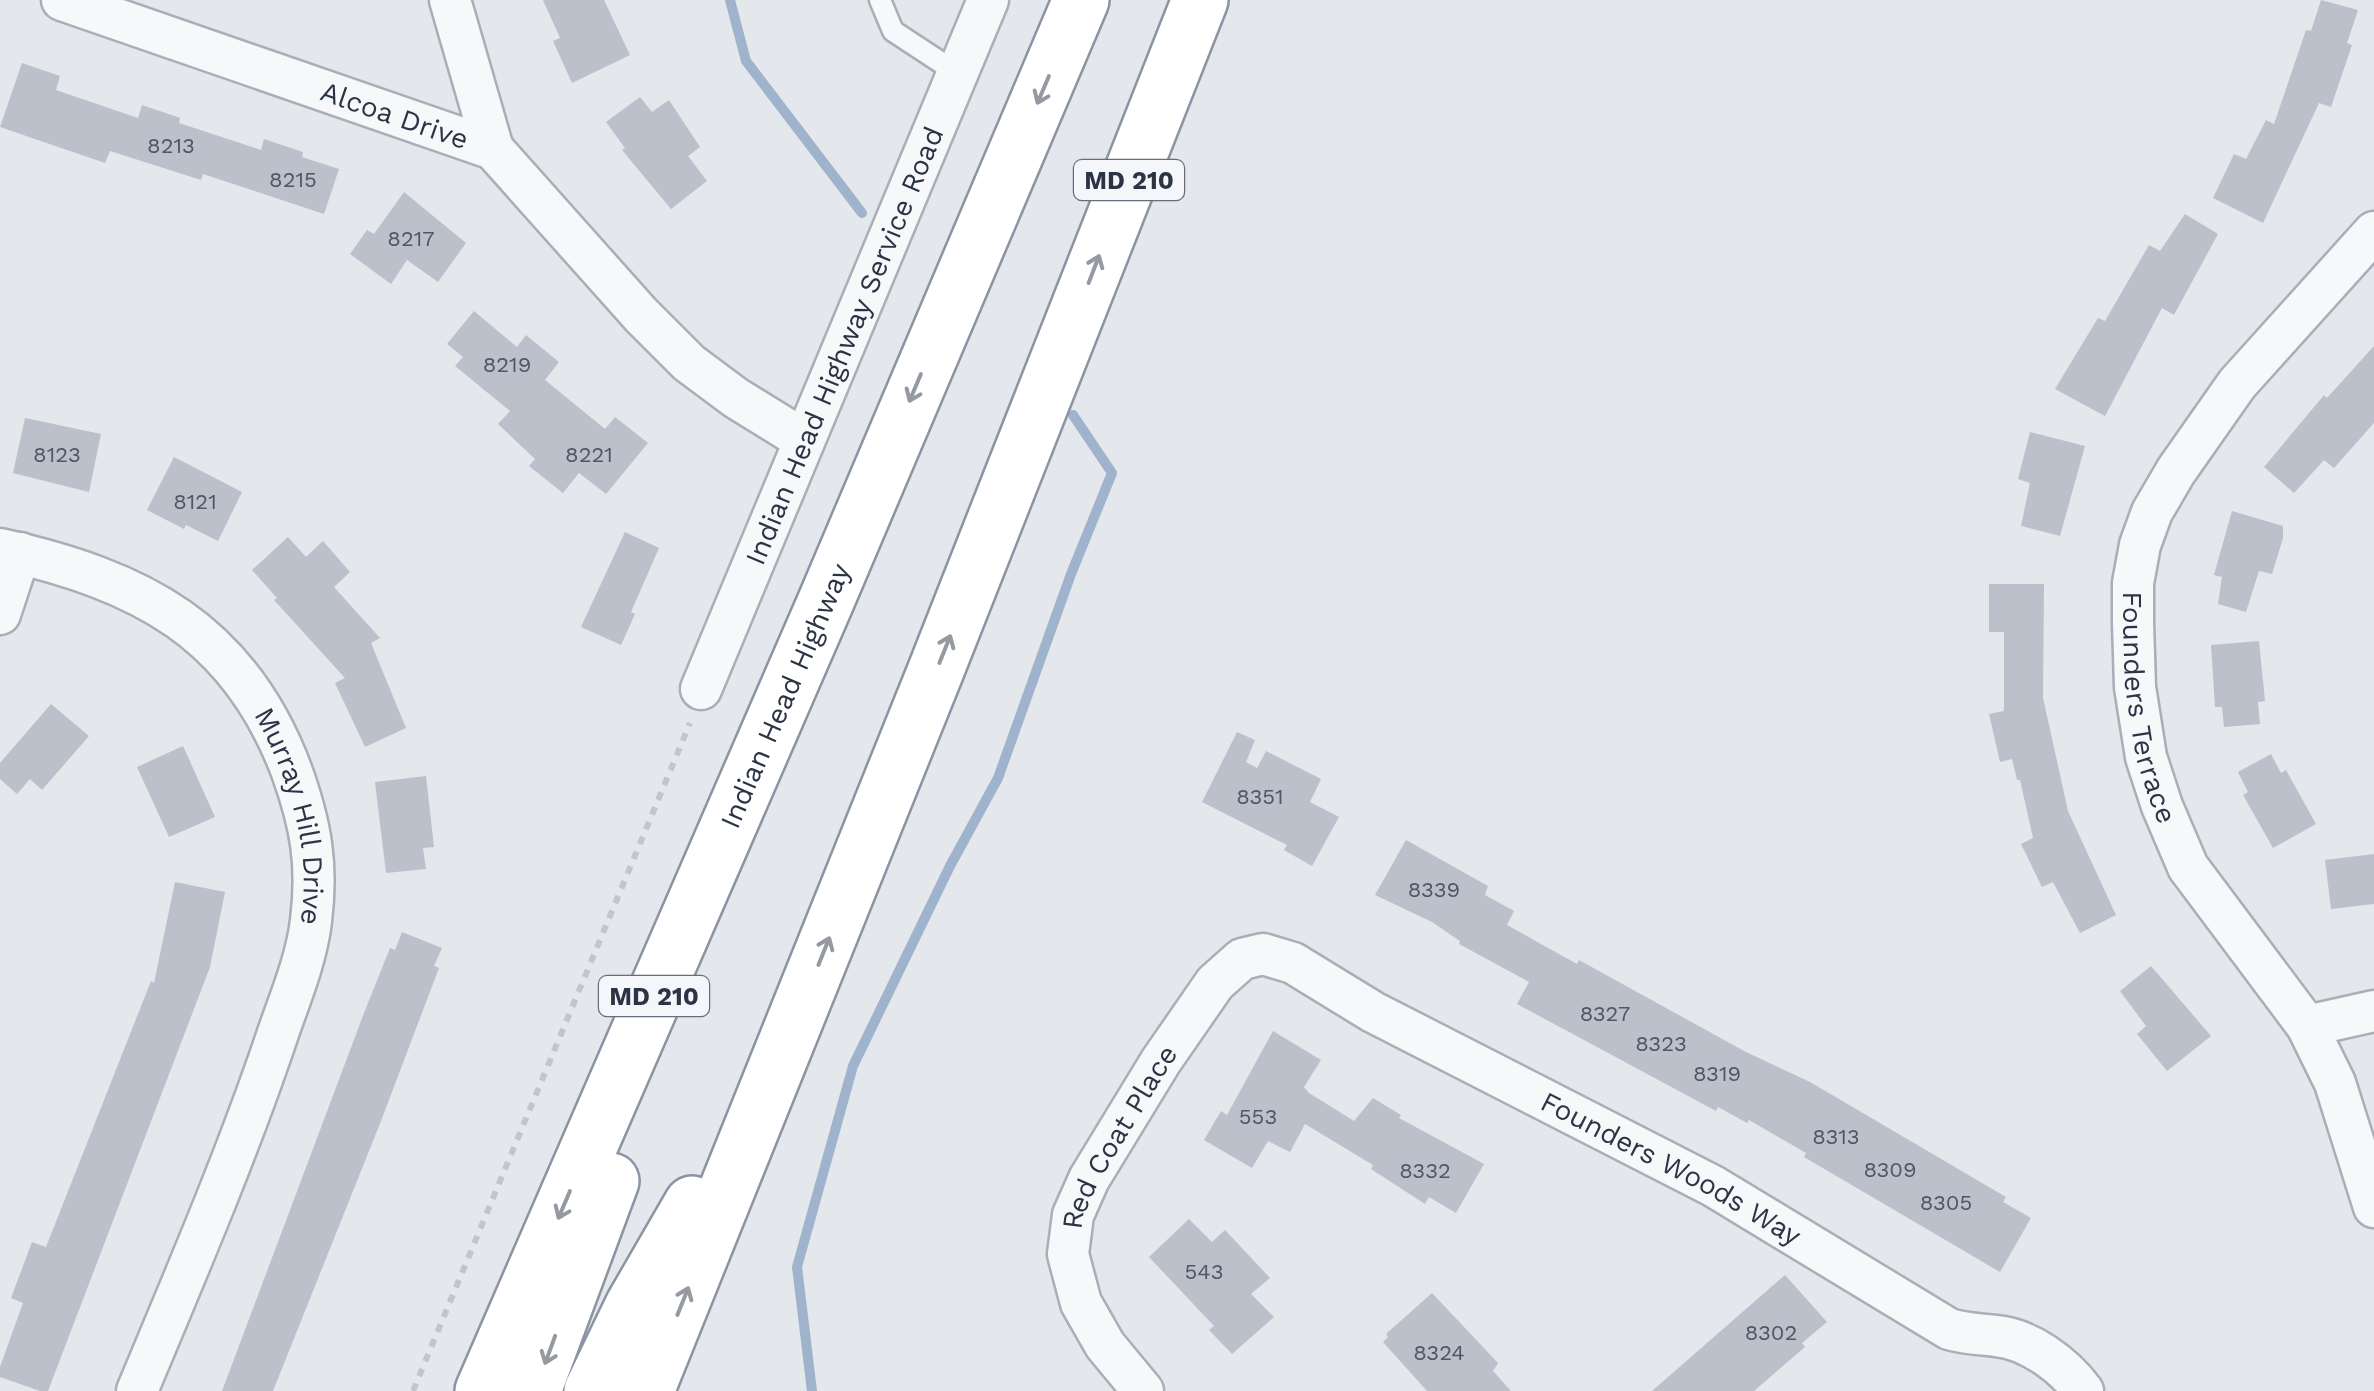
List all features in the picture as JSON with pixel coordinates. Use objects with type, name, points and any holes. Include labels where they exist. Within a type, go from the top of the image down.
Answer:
[{"type":"highway","name":"Indian Head Highway","points":[[483,1391],[826,602],[1081,0]]},
{"type":"highway","name":"MD 210","points":[[646,1391],[1200,0]]},
{"type":"highway","points":[[534,1391],[826,602]]},
{"type":"highway","points":[[592,1391],[632,1306],[788,1041]]},
{"type":"street","name":"Alcoa Drive","points":[[62,0],[493,149],[640,316],[689,363],[804,440]]},
{"type":"street","points":[[450,0],[493,149]]},
{"type":"street","name":"Indian Head Highway Service Road","points":[[701,689],[988,0]]},
{"type":"street","name":"Founders Terrace","points":[[2374,232],[2268,348],[2206,426],[2152,512],[2140,545],[2134,583],[2136,687],[2146,756],[2162,806],[2188,867],[2307,1026],[2336,1082],[2374,1207]]},
{"type":"street","points":[[0,614],[10,551]]},
{"type":"street","name":"Murray Hill Drive","points":[[10,551],[87,571],[150,601],[189,626],[240,673],[285,753],[312,838],[311,922],[299,970],[223,1183],[137,1391]]},
{"type":"street","name":"Founders Woods Way","points":[[1252,956],[1270,955],[1293,963],[1373,1012],[1646,1150],[1758,1213],[1949,1330],[2012,1338],[2031,1347],[2083,1391]]},
{"type":"street","name":"Red Coat Place","points":[[1143,1391],[1105,1345],[1081,1303],[1068,1254],[1073,1215],[1089,1179],[1160,1061],[1215,984],[1234,964],[1252,956]]},
{"type":"street","points":[[2307,1026],[2374,1011]]},
{"type":"lane","points":[[880,0],[893,31],[957,73]]},
{"type":"path","points":[[413,1391],[683,746],[701,689]]},
{"type":"building","points":[[543,0],[604,0],[630,55],[572,83],[553,41],[560,38]]},
{"type":"building","points":[[2321,0],[2358,10],[2347,43],[2352,45],[2331,107],[2319,103],[2263,223],[2213,198],[2234,154],[2246,159],[2266,120],[2274,124],[2306,30],[2311,31]]},
{"type":"building","points":[[22,63],[60,76],[56,90],[138,118],[142,105],[180,118],[179,123],[261,150],[264,139],[339,169],[324,214],[203,174],[201,180],[110,151],[105,163],[0,127]]},
{"type":"building","points":[[640,97],[652,112],[669,100],[700,147],[688,156],[707,181],[671,209],[622,150],[625,148],[606,122]]},
{"type":"building","points":[[404,192],[466,243],[438,282],[407,260],[391,284],[350,254],[367,230],[374,234]]},
{"type":"building","points":[[2185,214],[2218,234],[2174,315],[2162,308],[2105,416],[2055,389],[2098,318],[2105,321],[2149,245],[2160,251]]},
{"type":"building","points":[[474,311],[517,347],[526,335],[559,362],[545,380],[605,429],[615,417],[648,443],[606,494],[579,473],[563,493],[529,466],[535,459],[498,424],[510,411],[455,366],[463,357],[447,344]]},
{"type":"building","points":[[2374,346],[2374,423],[2334,468],[2324,460],[2294,493],[2264,467],[2324,395],[2327,398]]},
{"type":"building","points":[[25,418],[101,434],[89,492],[13,473]]},
{"type":"building","points":[[2030,432],[2085,446],[2060,536],[2021,526],[2030,483],[2018,479]]},
{"type":"building","points":[[174,457],[242,492],[218,541],[147,510]]},
{"type":"building","points":[[2232,511],[2283,526],[2272,574],[2259,571],[2246,612],[2218,604],[2222,577],[2214,575]]},
{"type":"building","points":[[625,532],[659,548],[621,645],[581,627]]},
{"type":"building","points":[[288,537],[306,557],[323,541],[350,572],[334,587],[380,638],[371,643],[406,728],[365,747],[335,683],[345,678],[252,570]]},
{"type":"building","points":[[1989,584],[2044,584],[2043,698],[2068,811],[2116,915],[2080,933],[2053,882],[2042,887],[2021,844],[2033,838],[2020,780],[2012,759],[2000,762],[1989,714],[2004,711],[2004,632],[1989,632]]},
{"type":"building","points":[[2259,641],[2265,701],[2258,702],[2260,724],[2224,727],[2222,707],[2215,707],[2211,645]]},
{"type":"building","points":[[51,704],[89,736],[42,790],[30,779],[17,794],[0,779],[0,763]]},
{"type":"building","points":[[1237,732],[1255,740],[1246,762],[1257,768],[1266,751],[1321,779],[1310,802],[1339,817],[1312,866],[1284,850],[1287,845],[1202,802]]},
{"type":"building","points":[[183,746],[215,817],[169,837],[137,767]]},
{"type":"building","points":[[2271,754],[2281,773],[2286,770],[2316,824],[2273,848],[2243,795],[2248,792],[2238,772]]},
{"type":"building","points":[[426,776],[434,847],[423,848],[426,869],[386,873],[375,782]]},
{"type":"building","points":[[1406,840],[1488,886],[1485,895],[1514,911],[1507,925],[1810,1082],[2006,1197],[2003,1202],[2031,1218],[2000,1272],[1804,1157],[1806,1153],[1749,1120],[1747,1123],[1718,1107],[1716,1111],[1517,1004],[1529,982],[1459,944],[1432,922],[1375,895]]},
{"type":"building","points":[[2374,854],[2374,904],[2331,909],[2325,860]]},
{"type":"building","points":[[175,882],[225,892],[210,967],[48,1391],[40,1391],[0,1377],[23,1303],[11,1298],[32,1242],[46,1247],[151,981],[154,983]]},
{"type":"building","points":[[402,932],[442,948],[434,966],[439,968],[381,1121],[273,1391],[222,1391],[364,1013],[390,948],[395,950]]},
{"type":"building","points":[[2151,966],[2211,1036],[2167,1071],[2137,1034],[2146,1026],[2120,991]]},
{"type":"building","points":[[1273,1031],[1321,1060],[1304,1087],[1309,1093],[1354,1121],[1373,1098],[1401,1115],[1399,1118],[1484,1164],[1456,1213],[1429,1197],[1425,1204],[1371,1169],[1373,1165],[1305,1124],[1290,1152],[1268,1141],[1252,1168],[1204,1140],[1221,1111],[1227,1115]]},
{"type":"building","points":[[1189,1219],[1212,1242],[1225,1230],[1270,1278],[1251,1294],[1274,1317],[1232,1354],[1209,1330],[1214,1326],[1149,1257]]},
{"type":"building","points":[[1785,1275],[1827,1322],[1802,1343],[1805,1347],[1754,1391],[1652,1391]]},
{"type":"building","points":[[1432,1293],[1498,1363],[1493,1371],[1511,1391],[1427,1391],[1383,1342],[1386,1334]]},
{"type":"waterway","points":[[730,0],[746,61],[862,213]]},
{"type":"waterway","points":[[812,1391],[797,1267],[853,1066],[950,866],[998,778],[1071,574],[1112,473],[1073,415]]}]
